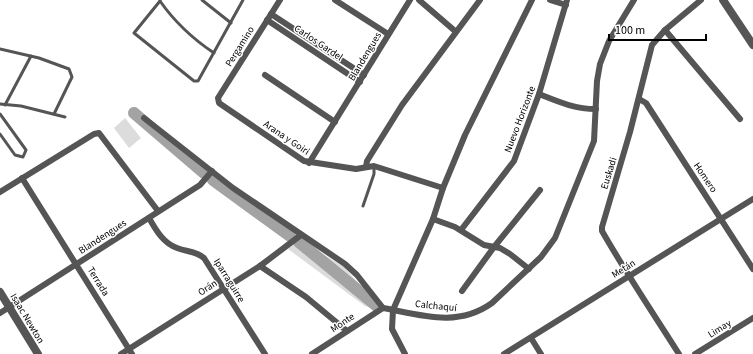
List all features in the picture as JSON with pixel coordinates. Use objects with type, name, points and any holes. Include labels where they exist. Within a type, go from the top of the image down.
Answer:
[{"type":"street","name":"Pergamino","points":[[219,103],[218,98],[280,0]]},
{"type":"street","points":[[335,0],[388,34]]},
{"type":"street","name":"Blandengues","points":[[309,163],[410,0]]},
{"type":"street","points":[[419,0],[455,31]]},
{"type":"street","points":[[366,167],[367,161],[402,105],[455,31],[480,0]]},
{"type":"street","points":[[405,354],[392,329],[393,310],[433,219],[443,188],[465,135],[532,0]]},
{"type":"street","points":[[550,0],[566,2]]},
{"type":"street","name":"Calchaquí","points":[[383,308],[442,318],[472,315],[492,303],[541,257],[555,238],[594,142],[598,74],[600,64],[609,41],[634,0]]},
{"type":"street","name":"Euskadi","points":[[679,354],[634,282],[628,276],[602,231],[602,227],[639,100],[652,45],[665,30],[702,0]]},
{"type":"street","points":[[722,0],[753,45]]},
{"type":"street","name":"Nuevo Horizonte","points":[[461,230],[514,161],[539,94],[566,2]]},
{"type":"street","name":"Carlos Gardel","points":[[271,14],[364,75]]},
{"type":"street","name":"Carlos Gardel","points":[[267,20],[360,82]]},
{"type":"street","points":[[665,30],[740,119]]},
{"type":"street","points":[[265,75],[335,122]]},
{"type":"street","points":[[539,94],[567,106],[582,109],[596,109]]},
{"type":"street","name":"Homero","points":[[639,100],[646,103],[753,269]]},
{"type":"street","name":"Arana y Goiri","points":[[219,103],[309,163],[356,169],[374,166],[443,188]]},
{"type":"street","points":[[144,118],[212,171],[301,235],[345,264],[357,275],[383,308]]},
{"type":"street","points":[[0,192],[94,134],[99,133],[158,211]]},
{"type":"street","name":"Blandengues","points":[[0,313],[200,185],[212,171]]},
{"type":"street","name":"Terrada","points":[[22,178],[130,352]]},
{"type":"street","points":[[462,291],[494,247],[540,190]]},
{"type":"street","name":"Metán","points":[[504,354],[753,199]]},
{"type":"street","name":"Iparraguirre","points":[[149,218],[157,231],[168,244],[196,252],[204,258],[265,354]]},
{"type":"street","points":[[433,219],[461,230],[484,245],[494,247],[510,254],[529,269]]},
{"type":"street","name":"Orán","points":[[121,354],[130,352],[224,288],[260,266],[301,235]]},
{"type":"street","points":[[260,266],[306,297],[347,331]]},
{"type":"street","name":"Isaac Newton","points":[[0,292],[38,354]]},
{"type":"street","name":"Monte","points":[[312,354],[383,308]]},
{"type":"street","name":"Limay","points":[[695,354],[753,318]]},
{"type":"street","points":[[531,338],[541,354]]},
{"type":"lane","points":[[214,53],[202,45],[180,25],[159,0],[134,33],[194,81],[198,81],[214,53],[231,23],[243,0]]},
{"type":"lane","points":[[202,0],[231,23]]},
{"type":"lane","points":[[0,49],[31,56],[69,69],[72,77],[54,114]]},
{"type":"lane","points":[[5,104],[31,56]]},
{"type":"lane","points":[[0,104],[21,106],[65,117]]},
{"type":"lane","points":[[0,114],[26,150],[23,157],[15,155],[0,134]]},
{"type":"lane","points":[[363,206],[374,174],[374,166]]},
{"type":"shaded area","points":[[125,118],[141,138],[129,148],[114,128]]},
{"type":"shaded area","points":[[300,240],[344,267],[376,303],[375,308],[365,306],[288,249]]},
{"type":"waterway","points":[[134,113],[204,173]]},
{"type":"waterway","points":[[213,180],[290,236]]},
{"type":"waterway","points":[[299,242],[377,306]]}]
